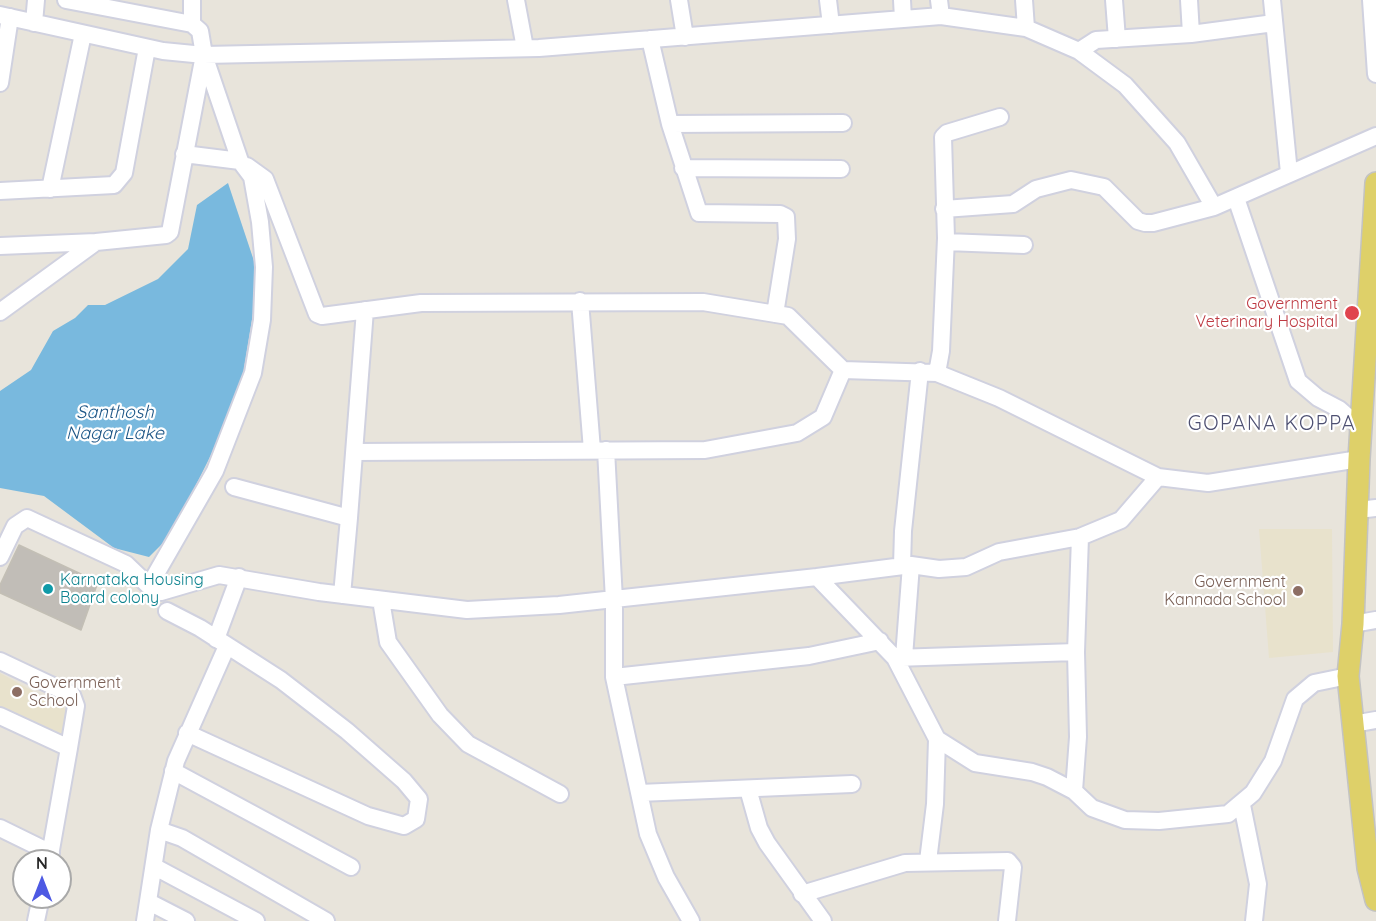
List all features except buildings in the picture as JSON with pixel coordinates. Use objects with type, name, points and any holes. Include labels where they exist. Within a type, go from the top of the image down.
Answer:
[{"type":"main road","points":[[1376,183],[1359,459],[1367,509],[1348,676],[1368,868],[1376,900]]},
{"type":"street","points":[[34,23],[36,0]]},
{"type":"street","points":[[66,0],[192,24],[200,31],[204,55],[244,164],[252,177],[260,222],[264,267],[262,320],[253,373],[215,471],[150,586]]},
{"type":"street","points":[[192,0],[192,24]]},
{"type":"street","points":[[516,0],[525,48]]},
{"type":"street","points":[[679,0],[685,37]]},
{"type":"street","points":[[828,0],[831,25]]},
{"type":"street","points":[[902,0],[903,19]]},
{"type":"street","points":[[1024,0],[1026,28]]},
{"type":"street","points":[[1114,0],[1117,39]]},
{"type":"street","points":[[1189,0],[1191,34]]},
{"type":"street","points":[[1272,0],[1289,173]]},
{"type":"street","points":[[1371,0],[1376,75]]},
{"type":"street","points":[[0,83],[5,16],[147,48],[204,55],[525,48],[903,19],[940,8],[1026,28],[1079,51],[1125,85],[1177,143],[1214,207]]},
{"type":"street","points":[[1079,51],[1096,40],[1191,34],[1274,23]]},
{"type":"street","points":[[50,189],[83,34]]},
{"type":"street","points":[[650,39],[670,123],[697,209],[701,214],[780,214],[786,217],[787,239],[775,314]]},
{"type":"street","points":[[0,191],[114,185],[124,172],[147,48]]},
{"type":"street","points":[[0,246],[96,242],[166,235],[170,232],[204,55]]},
{"type":"street","points":[[938,373],[946,242],[944,135],[1000,117]]},
{"type":"street","points":[[670,123],[843,123]]},
{"type":"street","points":[[944,209],[1013,204],[1036,189],[1071,180],[1104,187],[1138,221],[1154,223],[1214,207],[1376,136]]},
{"type":"street","points":[[184,154],[244,164],[265,179],[317,314],[421,303],[703,302],[788,316],[843,370],[938,373],[999,398],[1158,477],[1208,483],[1359,459]]},
{"type":"street","points":[[684,168],[841,169]]},
{"type":"street","points":[[1236,198],[1298,381],[1318,398],[1339,409],[1362,429]]},
{"type":"street","points":[[0,312],[96,242]]},
{"type":"street","points":[[946,242],[1024,246]]},
{"type":"street","points":[[580,301],[599,450],[614,600],[614,677],[654,854],[691,921]]},
{"type":"street","points":[[342,595],[365,310]]},
{"type":"street","points":[[355,452],[529,453],[599,450],[705,450],[797,433],[823,417],[843,370]]},
{"type":"street","points":[[899,657],[906,566],[903,531],[920,371]]},
{"type":"street","points":[[0,557],[15,526],[27,518],[126,564],[150,586],[161,591],[210,575],[239,577],[342,595],[467,610],[511,609],[614,600],[906,566],[939,569],[966,567],[999,552],[1080,537],[1121,520],[1158,477]]},
{"type":"street","points":[[234,487],[349,518]]},
{"type":"street","points":[[1074,791],[1078,736],[1076,652],[1080,537]]},
{"type":"street","points":[[146,921],[159,830],[173,771],[221,642],[239,577]]},
{"type":"street","points":[[817,577],[880,641],[899,657],[937,739],[935,804],[928,861]]},
{"type":"street","points":[[381,600],[388,642],[440,715],[468,744],[560,794]]},
{"type":"street","points":[[167,611],[281,680],[404,781],[418,799],[416,819],[404,826],[368,816],[187,733]]},
{"type":"street","points":[[1353,624],[1376,620]]},
{"type":"street","points":[[614,677],[809,657],[880,641]]},
{"type":"street","points":[[899,657],[1076,652]]},
{"type":"street","points":[[0,661],[72,695],[76,706],[51,849]]},
{"type":"street","points":[[937,739],[975,763],[1032,772],[1074,791],[1092,808],[1125,820],[1159,821],[1228,814],[1242,805],[1273,761],[1295,699],[1314,683],[1348,676]]},
{"type":"street","points":[[0,716],[69,748]]},
{"type":"street","points":[[1353,724],[1376,720]]},
{"type":"street","points":[[173,771],[351,867]]},
{"type":"street","points":[[639,793],[852,784]]},
{"type":"street","points":[[748,789],[759,828],[822,921]]},
{"type":"street","points":[[1242,805],[1258,884],[1254,921]]},
{"type":"street","points":[[0,828],[36,849]]},
{"type":"street","points":[[159,830],[182,838],[326,921]]},
{"type":"street","points":[[802,894],[905,863],[1010,861],[1013,867],[1007,921]]},
{"type":"street","points":[[154,867],[256,921]]},
{"type":"street","points":[[149,902],[186,921]]},
{"type":"shaded area","name":"Government Kannada School","points":[[1259,529],[1332,529],[1333,652],[1269,658]]},
{"type":"shaded area","name":"Government School","points":[[0,673],[71,712],[67,744],[0,711]]},
{"type":"water","name":"Santhosh Nagar Lake","points":[[228,183],[254,261],[258,283],[241,387],[232,413],[171,535],[149,557],[114,548],[44,496],[0,488],[0,391],[31,370],[53,331],[75,318],[88,305],[105,305],[158,279],[188,249],[197,205]]},
{"type":"place","name":"Government Veterinary Hospital","points":[[1352,313]]},
{"type":"place","name":"Karnataka Housing Board colony","points":[[48,589]]},
{"type":"place","name":"Government Kannada School","points":[[1298,591]]},
{"type":"place","name":"Government School","points":[[17,692]]},
{"type":"district","name":"GOPANA KOPPA","points":[[1272,424]]}]
